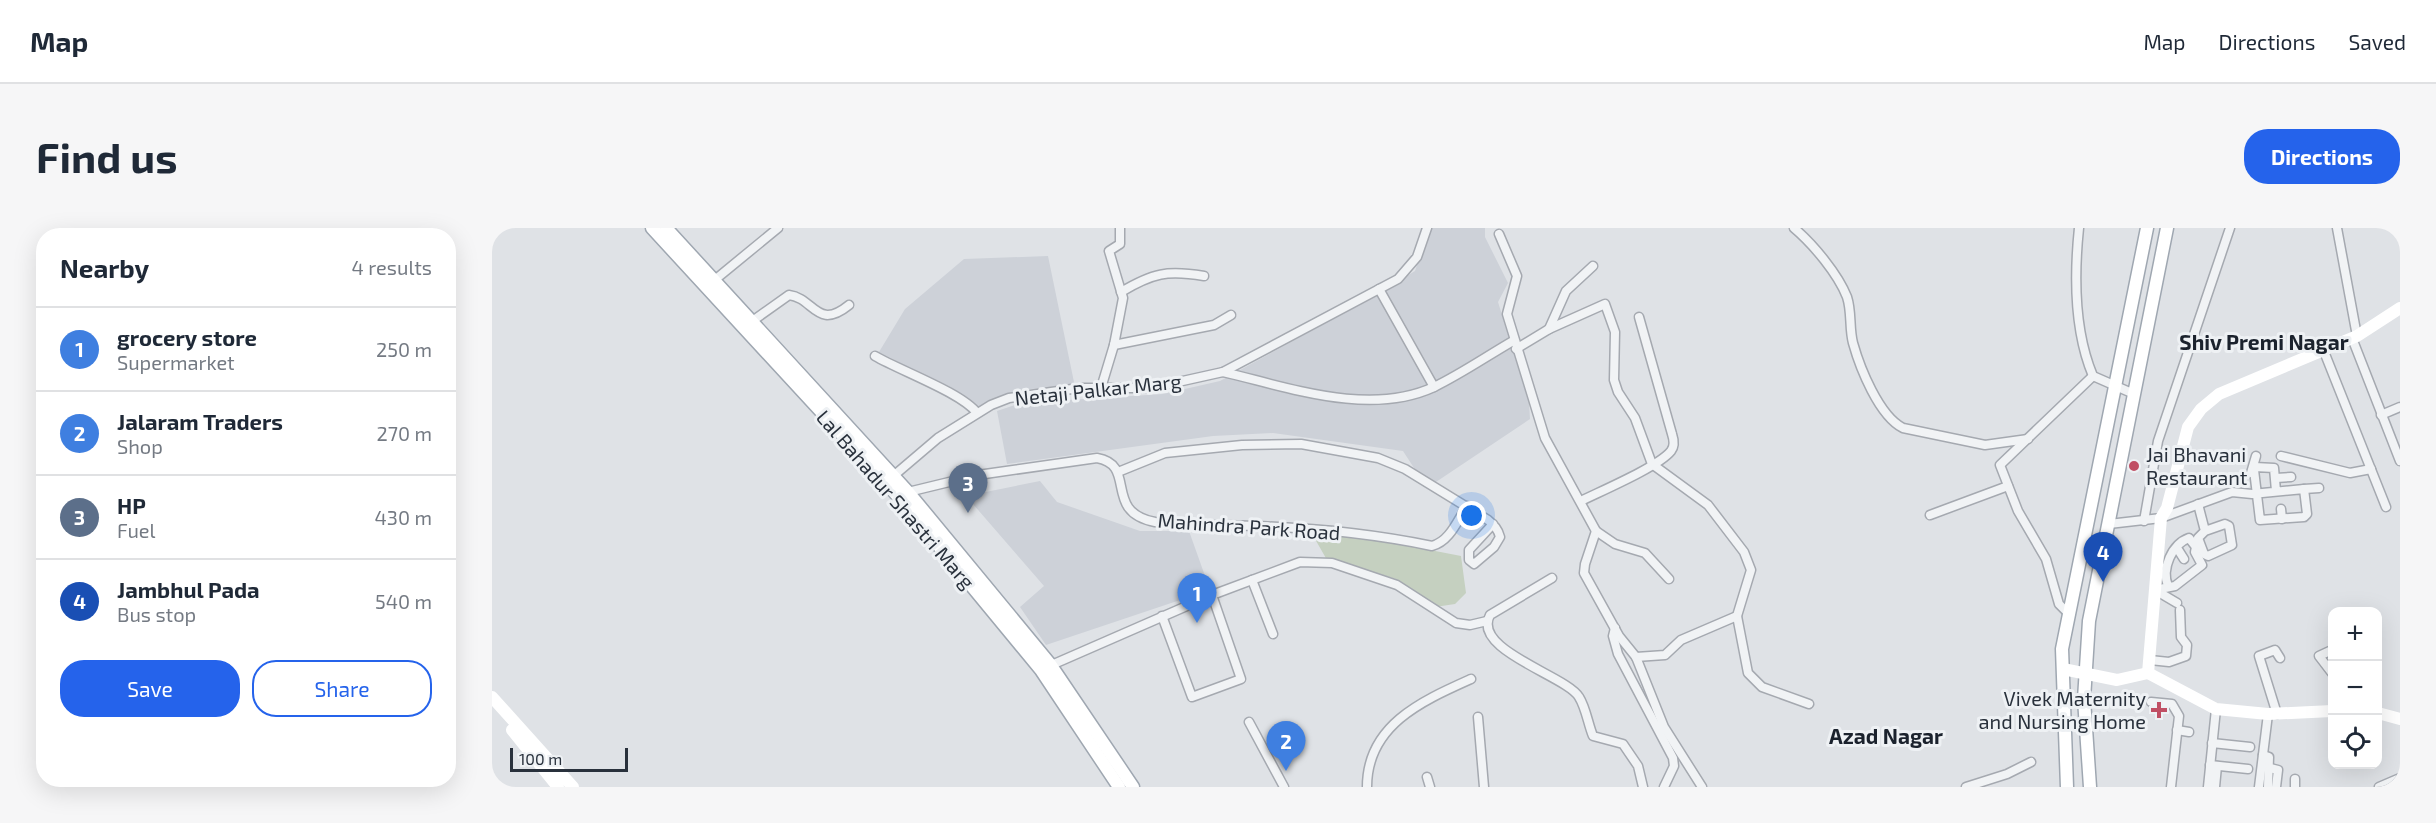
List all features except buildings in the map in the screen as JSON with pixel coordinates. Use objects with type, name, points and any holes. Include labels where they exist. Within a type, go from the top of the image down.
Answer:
[{"type":"main road","name":"Lal Bahadur Shastri Marg","points":[[652,228],[751,322],[969,574],[1046,667],[1078,716],[1119,787]]},
{"type":"main road","name":"Lal Bahadur Shastri Marg","points":[[666,228],[710,284],[889,480],[908,492],[969,574]]},
{"type":"main road","points":[[2067,787],[2062,649],[2117,387],[2147,228]]},
{"type":"main road","points":[[2090,787],[2084,699],[2089,621],[2167,228]]},
{"type":"main road","points":[[2149,667],[2161,518],[2167,508],[2188,428],[2200,409],[2219,394],[2354,337],[2400,308]]},
{"type":"main road","points":[[2063,669],[2117,680],[2149,667]]},
{"type":"main road","points":[[2149,667],[2178,688],[2216,709],[2272,714],[2328,711]]},
{"type":"main road","points":[[492,697],[573,787]]},
{"type":"main road","points":[[2063,699],[2084,699]]},
{"type":"main road","points":[[492,706],[558,787]]},
{"type":"main road","points":[[2382,714],[2399,721]]},
{"type":"main road","name":"Lal Bahadur Shastri Marg","points":[[1078,716],[1132,787]]},
{"type":"street","points":[[710,284],[778,228]]},
{"type":"street","points":[[1101,388],[1114,345],[1123,298],[1109,250],[1120,244],[1120,228]]},
{"type":"street","name":"Netaji Palkar Marg","points":[[889,480],[939,438],[977,413],[1009,398],[1101,388],[1151,388],[1223,372],[1398,279],[1417,257],[1427,228]]},
{"type":"street","points":[[1794,228],[1812,243],[1846,295],[1856,352],[1884,413],[1893,423],[1903,428],[1985,445],[2028,439]]},
{"type":"street","points":[[2079,228],[2075,270],[2080,326],[2088,364],[2093,376],[2134,394]]},
{"type":"street","points":[[2144,521],[2158,441],[2230,228]]},
{"type":"street","points":[[2337,228],[2354,337],[2381,415],[2400,461]]},
{"type":"street","points":[[1499,234],[1517,276],[1506,307],[1515,345],[1545,438],[1596,531],[1615,544],[1646,553],[1669,579]]},
{"type":"street","points":[[1549,329],[1566,291],[1593,266]]},
{"type":"street","points":[[1121,292],[1147,277],[1175,272],[1204,276]]},
{"type":"street","points":[[1379,289],[1434,387]]},
{"type":"street","points":[[751,322],[789,295],[803,301],[815,313],[838,314],[849,305]]},
{"type":"street","points":[[1223,372],[1344,398],[1383,399],[1409,396],[1434,387],[1515,345],[1605,304],[1615,332],[1614,380],[1618,392],[1635,418],[1652,464],[1708,505],[1744,552],[1751,570],[1737,616],[1745,664],[1752,680],[1762,687],[1809,704]]},
{"type":"street","points":[[1114,345],[1214,325],[1231,315]]},
{"type":"street","points":[[1581,501],[1652,464],[1672,450],[1674,442],[1639,317]]},
{"type":"street","points":[[2323,349],[2386,507]]},
{"type":"street","points":[[874,356],[915,378],[957,395],[969,403],[977,413]]},
{"type":"street","points":[[2070,615],[2059,604],[2046,560],[2018,511],[2000,465],[2093,376]]},
{"type":"street","points":[[2381,415],[2400,407]]},
{"type":"street","points":[[908,492],[978,475],[1097,458],[1108,460],[1118,472],[1165,453],[1242,445],[1301,444],[1378,458],[1405,468],[1493,524],[1500,537],[1494,547],[1474,564],[1469,560],[1469,550],[1493,524]]},
{"type":"street","points":[[2256,456],[2250,474],[2260,520],[2307,514],[2304,489]]},
{"type":"street","points":[[2281,456],[2350,473],[2371,469]]},
{"type":"street","points":[[2254,493],[2255,467],[2271,465],[2276,478],[2276,491]]},
{"type":"street","name":"Mahindra Park Road","points":[[1118,472],[1124,503],[1130,511],[1155,522],[1298,528],[1432,546],[1442,543],[1467,506]]},
{"type":"street","points":[[2276,478],[2291,477]]},
{"type":"street","points":[[1930,515],[2008,486]]},
{"type":"street","points":[[2109,524],[2161,518],[2232,492],[2254,493],[2319,488]]},
{"type":"street","points":[[2198,504],[2205,531]]},
{"type":"street","points":[[2281,509],[2282,519]]},
{"type":"street","points":[[2225,524],[2229,526],[2232,545],[2208,556],[2204,554],[2198,538],[2205,531],[2225,524]]},
{"type":"street","points":[[1596,531],[1583,569],[1615,627],[1636,657],[1664,727],[1702,787]]},
{"type":"street","points":[[2155,590],[2168,585],[2175,586],[2203,562],[2189,538],[2177,548],[2164,572],[2168,585]]},
{"type":"street","points":[[2177,548],[2184,560]]},
{"type":"street","points":[[1046,667],[1212,595],[1300,562],[1332,563],[1397,585],[1456,623],[1470,625],[1487,621]]},
{"type":"street","points":[[1487,621],[1490,615],[1552,578]]},
{"type":"street","points":[[1252,580],[1273,634]]},
{"type":"street","points":[[2149,667],[2187,656],[2187,645],[2181,637],[2178,607],[2155,590]]},
{"type":"street","points":[[1162,616],[1192,697],[1241,679],[1212,595]]},
{"type":"street","points":[[1636,657],[1665,655],[1681,640],[1737,616]]},
{"type":"street","points":[[1487,621],[1498,643],[1509,653],[1579,696],[1593,736],[1623,744],[1638,766],[1643,787]]},
{"type":"street","points":[[1615,627],[1613,636],[1617,654],[1672,758],[1674,766],[1664,787]]},
{"type":"street","points":[[2259,787],[2263,754],[2272,714],[2259,656],[2275,650],[2280,658]]},
{"type":"street","points":[[2328,652],[2319,656],[2328,668]]},
{"type":"street","points":[[1367,787],[1371,754],[1393,724],[1430,698],[1471,680]]},
{"type":"street","points":[[2169,702],[2178,688]]},
{"type":"street","points":[[2155,701],[2169,702],[2176,708],[2179,716],[2171,787],[2181,787]]},
{"type":"street","points":[[2215,787],[2212,743],[2216,709]]},
{"type":"street","points":[[1478,717],[1484,787]]},
{"type":"street","points":[[1250,722],[1284,787]]},
{"type":"street","points":[[2177,730],[2189,732]]},
{"type":"street","points":[[2212,743],[2250,747]]},
{"type":"street","points":[[2263,754],[2270,757],[2268,787]]},
{"type":"street","points":[[1966,787],[2007,774],[2031,762]]},
{"type":"street","points":[[2214,766],[2248,769]]},
{"type":"street","points":[[2208,787],[2214,766]]},
{"type":"street","points":[[2270,768],[2278,770],[2276,787]]},
{"type":"street","points":[[1427,777],[1430,787]]},
{"type":"street","points":[[2379,787],[2400,778]]},
{"type":"shaded area","points":[[1430,228],[1485,228],[1485,237],[1508,283],[1498,302],[1529,403],[1530,419],[1427,488],[1403,451],[1273,433],[1213,436],[1007,464],[997,411],[1021,403],[1163,394],[1220,381],[1362,303],[1415,271]]},
{"type":"shaded area","points":[[1048,256],[1075,387],[1030,389],[999,397],[978,408],[958,392],[879,352],[905,309],[964,259]]},
{"type":"shaded area","points":[[1040,481],[1057,502],[1140,531],[1189,531],[1210,590],[1046,645],[1020,607],[1044,586],[966,496]]},
{"type":"green space","points":[[1311,532],[1384,541],[1461,556],[1466,593],[1455,604],[1435,607],[1396,579],[1334,560],[1327,560]]},
{"type":"place","name":"Jai Bhavani Restaurant","points":[[2134,466]]},
{"type":"place","name":"HP","points":[[968,513]]},
{"type":"place","name":"Jambhul Pada","points":[[2103,582]]},
{"type":"place","name":"grocery store","points":[[1197,623]]},
{"type":"place","name":"Vivek Maternity and Nursing Home","points":[[2159,710]]},
{"type":"place","name":"Jalaram Traders","points":[[1286,771]]},
{"type":"district","name":"Shiv Premi Nagar","points":[[2264,341]]},
{"type":"district","name":"Azad Nagar","points":[[1886,735]]}]
